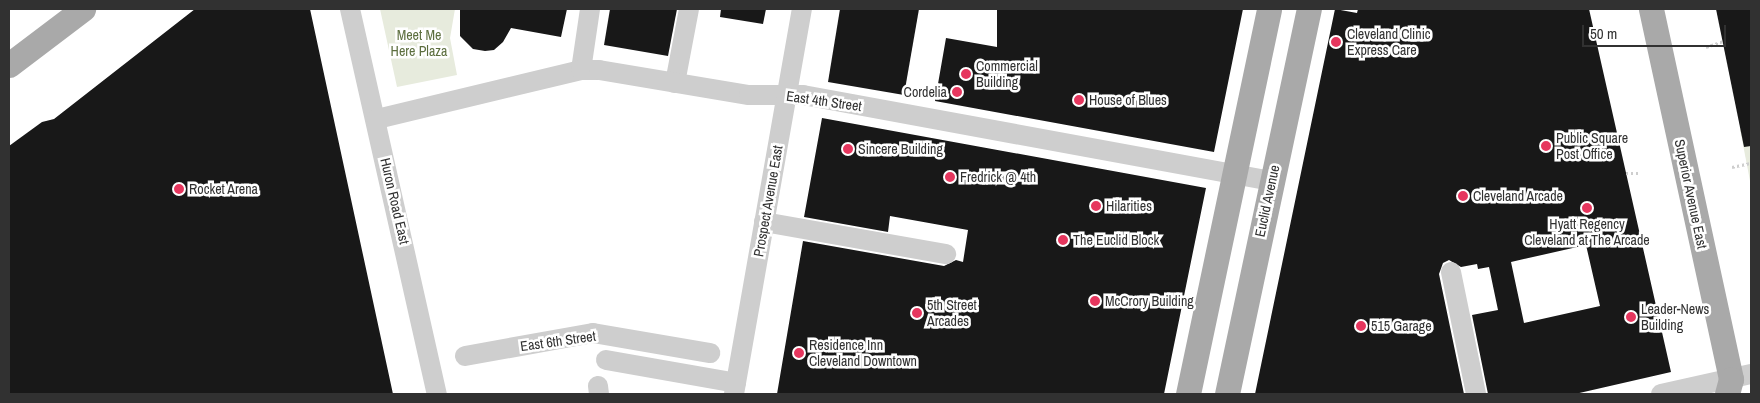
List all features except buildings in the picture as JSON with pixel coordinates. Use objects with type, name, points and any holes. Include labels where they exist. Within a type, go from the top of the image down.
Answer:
[{"type":"main road","points":[[9,65],[83,9]]},
{"type":"main road","points":[[1188,394],[1269,9]]},
{"type":"main road","name":"Euclid Avenue","points":[[1227,394],[1271,180],[1309,9]]},
{"type":"main road","name":"Superior Avenue East","points":[[1651,9],[1738,385]]},
{"type":"street","name":"Huron Road East","points":[[350,9],[377,119],[437,394]]},
{"type":"street","points":[[581,70],[590,9]]},
{"type":"street","points":[[675,83],[689,9]]},
{"type":"street","name":"Prospect Avenue East","points":[[735,389],[802,9]]},
{"type":"street","name":"East 4th Street","points":[[377,119],[581,70],[599,70],[749,95],[787,94],[1235,172],[1271,180]]},
{"type":"street","points":[[764,222],[946,254]]},
{"type":"street","points":[[1451,272],[1476,394]]},
{"type":"street","name":"East 6th Street","points":[[466,356],[593,333],[710,353]]},
{"type":"street","points":[[606,360],[735,389]]},
{"type":"street","points":[[1661,394],[1738,385]]},
{"type":"path","points":[[1706,47],[1723,42]]},
{"type":"path","points":[[1732,167],[1751,163]]},
{"type":"path","points":[[1626,172],[1641,173]]},
{"type":"green space","name":"Meet Me Here Plaza","points":[[380,9],[455,9],[450,38],[457,75],[397,87]]},
{"type":"green space","points":[[1751,126],[1751,186],[1740,129]]},
{"type":"place","name":"Cleveland Clinic Express Care","points":[[1336,42]]},
{"type":"place","name":"Commercial Building","points":[[966,74]]},
{"type":"place","name":"Cordelia","points":[[957,92]]},
{"type":"place","name":"House of Blues","points":[[1079,100]]},
{"type":"place","name":"Public Square Post Office","points":[[1546,146]]},
{"type":"place","name":"Sincere Building","points":[[848,149]]},
{"type":"place","name":"Fredrick @ 4th","points":[[950,177]]},
{"type":"place","name":"Rocket Arena","points":[[179,189]]},
{"type":"place","name":"Cleveland Arcade","points":[[1463,196]]},
{"type":"place","name":"Hilarities","points":[[1096,206]]},
{"type":"place","name":"Hyatt Regency Cleveland at The Arcade","points":[[1587,208]]},
{"type":"place","name":"The Euclid Block","points":[[1063,240]]},
{"type":"place","name":"McCrory Building","points":[[1095,301]]},
{"type":"place","name":"5th Street Arcades","points":[[917,313]]},
{"type":"place","name":"Leader-News Building","points":[[1631,317]]},
{"type":"place","name":"515 Garage","points":[[1361,326]]},
{"type":"place","name":"Residence Inn Cleveland Downtown","points":[[799,353]]}]
